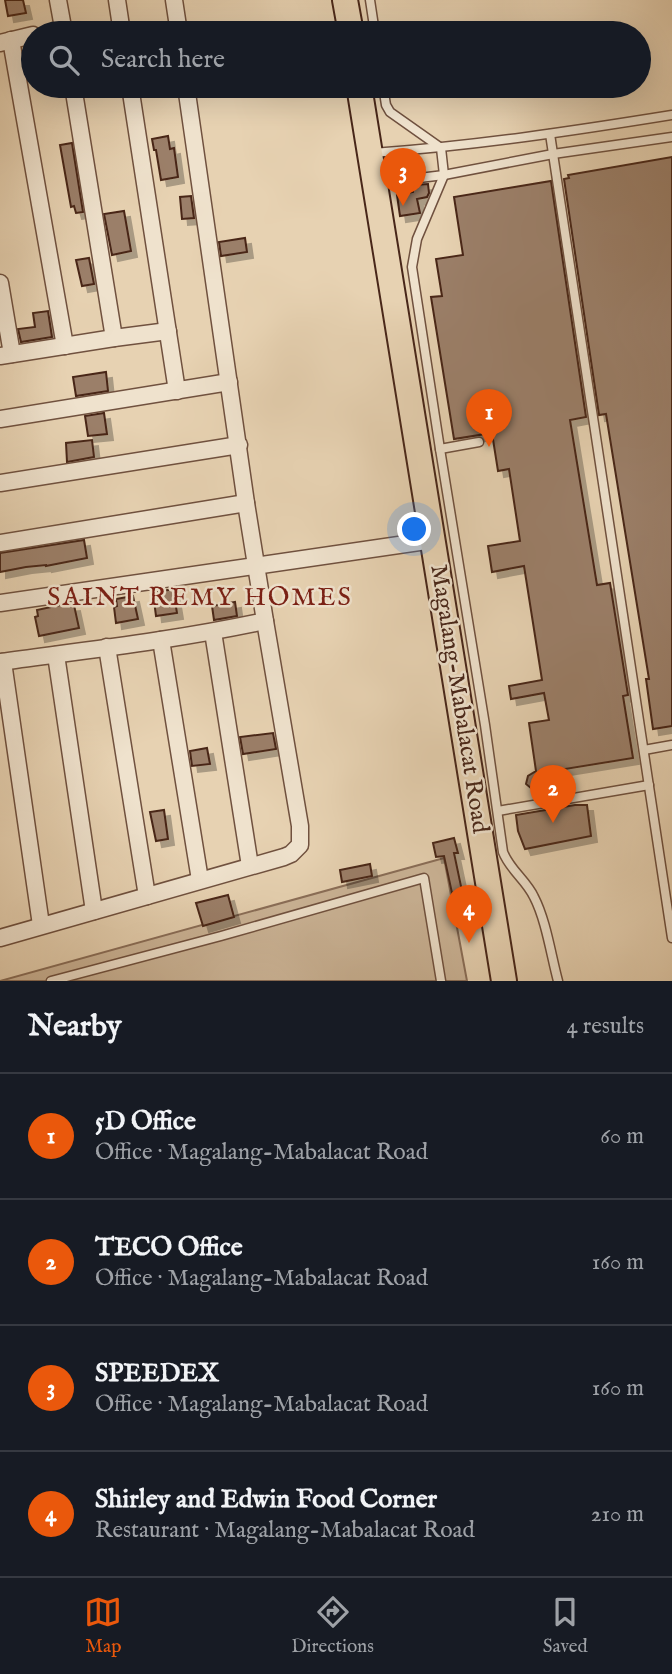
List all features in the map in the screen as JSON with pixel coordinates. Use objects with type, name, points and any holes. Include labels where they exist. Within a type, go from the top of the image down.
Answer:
[{"type":"main road","points":[[345,0],[349,21]]},
{"type":"main road","name":"Magalang-Mabalacat Road","points":[[361,98],[504,981]]},
{"type":"street","points":[[58,0],[62,21]]},
{"type":"street","points":[[117,0],[120,21]]},
{"type":"street","points":[[174,0],[177,21]]},
{"type":"street","points":[[6,41],[65,346]]},
{"type":"street","points":[[74,98],[114,338]]},
{"type":"street","points":[[132,98],[177,391]]},
{"type":"street","points":[[0,938],[291,854],[297,850],[300,840],[300,826],[246,503],[188,98]]},
{"type":"street","points":[[0,283],[6,355],[168,331]]},
{"type":"street","points":[[0,419],[229,382]]},
{"type":"street","points":[[0,482],[239,445]]},
{"type":"street","points":[[0,543],[246,503]]},
{"type":"street","points":[[0,604],[433,540]]},
{"type":"street","points":[[41,925],[1,662],[213,632],[265,621]]},
{"type":"street","points":[[213,632],[250,866]]},
{"type":"street","points":[[161,640],[200,880]]},
{"type":"street","points":[[107,647],[147,895]]},
{"type":"street","points":[[56,655],[94,911]]},
{"type":"lane","points":[[370,0],[373,21]]},
{"type":"lane","points":[[385,98],[390,112],[441,148],[444,175],[417,239],[412,267],[503,852],[508,864],[533,894],[558,981]]},
{"type":"lane","points":[[370,153],[441,148],[672,115]]},
{"type":"lane","points":[[550,134],[672,938]]},
{"type":"lane","points":[[375,184],[444,175],[553,154],[672,136]]},
{"type":"lane","points":[[440,449],[479,442]]},
{"type":"lane","points":[[644,750],[672,746]]},
{"type":"lane","points":[[498,811],[649,785]]},
{"type":"lane","points":[[51,981],[424,878],[441,981]]},
{"type":"shaded area","points":[[444,858],[467,981],[0,981]]},
{"type":"building","points":[[5,0],[23,0],[26,13],[8,16]]},
{"type":"building","points":[[168,136],[170,149],[174,148],[178,177],[161,180],[152,139]]},
{"type":"building","points":[[72,143],[83,212],[76,213],[74,206],[71,207],[60,145]]},
{"type":"building","points":[[672,157],[672,726],[653,729],[646,679],[649,679],[606,414],[599,415],[564,179],[569,178],[568,175]]},
{"type":"building","points":[[551,181],[586,417],[570,420],[597,585],[610,583],[628,695],[623,696],[633,758],[540,773],[539,787],[532,789],[526,784],[528,776],[536,771],[529,723],[549,720],[544,693],[511,699],[509,686],[542,680],[524,566],[492,572],[488,546],[520,541],[509,469],[498,471],[492,433],[454,439],[431,297],[442,296],[436,259],[463,255],[454,197]]},
{"type":"building","points":[[428,184],[427,197],[417,199],[420,213],[400,216],[397,195],[413,192],[415,185]]},
{"type":"building","points":[[191,196],[194,218],[182,219],[180,197]]},
{"type":"building","points":[[124,211],[131,251],[112,255],[104,214]]},
{"type":"building","points":[[245,238],[247,252],[221,256],[219,242]]},
{"type":"building","points":[[89,258],[94,284],[82,286],[76,260]]},
{"type":"building","points":[[48,311],[52,337],[21,342],[18,329],[35,327],[33,313]]},
{"type":"building","points":[[106,372],[108,391],[76,396],[73,377]]},
{"type":"building","points":[[104,413],[107,434],[88,436],[85,416]]},
{"type":"building","points":[[92,440],[94,457],[67,462],[66,443]]},
{"type":"building","points":[[84,540],[87,558],[0,572],[0,553]]},
{"type":"building","points":[[173,589],[177,613],[156,616],[153,593]]},
{"type":"building","points":[[133,596],[138,619],[116,623],[116,599]]},
{"type":"building","points":[[235,602],[237,616],[214,620],[212,606]]},
{"type":"building","points":[[65,604],[74,605],[79,628],[39,636],[35,617],[38,616],[37,610]]},
{"type":"building","points":[[273,733],[276,749],[243,754],[240,737]]},
{"type":"building","points":[[207,748],[210,764],[192,766],[190,751]]},
{"type":"building","points":[[587,805],[591,836],[525,849],[518,831],[516,815]]},
{"type":"building","points":[[164,810],[168,839],[156,841],[150,812]]},
{"type":"building","points":[[454,838],[458,853],[454,853],[462,891],[452,893],[444,856],[436,857],[433,843]]},
{"type":"building","points":[[370,864],[372,876],[342,882],[340,870]]},
{"type":"building","points":[[228,895],[234,917],[203,926],[196,903]]},
{"type":"place","name":"SPEEDEX","points":[[403,206]]},
{"type":"place","name":"5D Office","points":[[489,447]]},
{"type":"place","name":"TECO Office","points":[[553,823]]},
{"type":"place","name":"Shirley and Edwin Food Corner","points":[[469,943]]},
{"type":"district","name":"SAINT REMY HOMES","points":[[200,597]]}]
